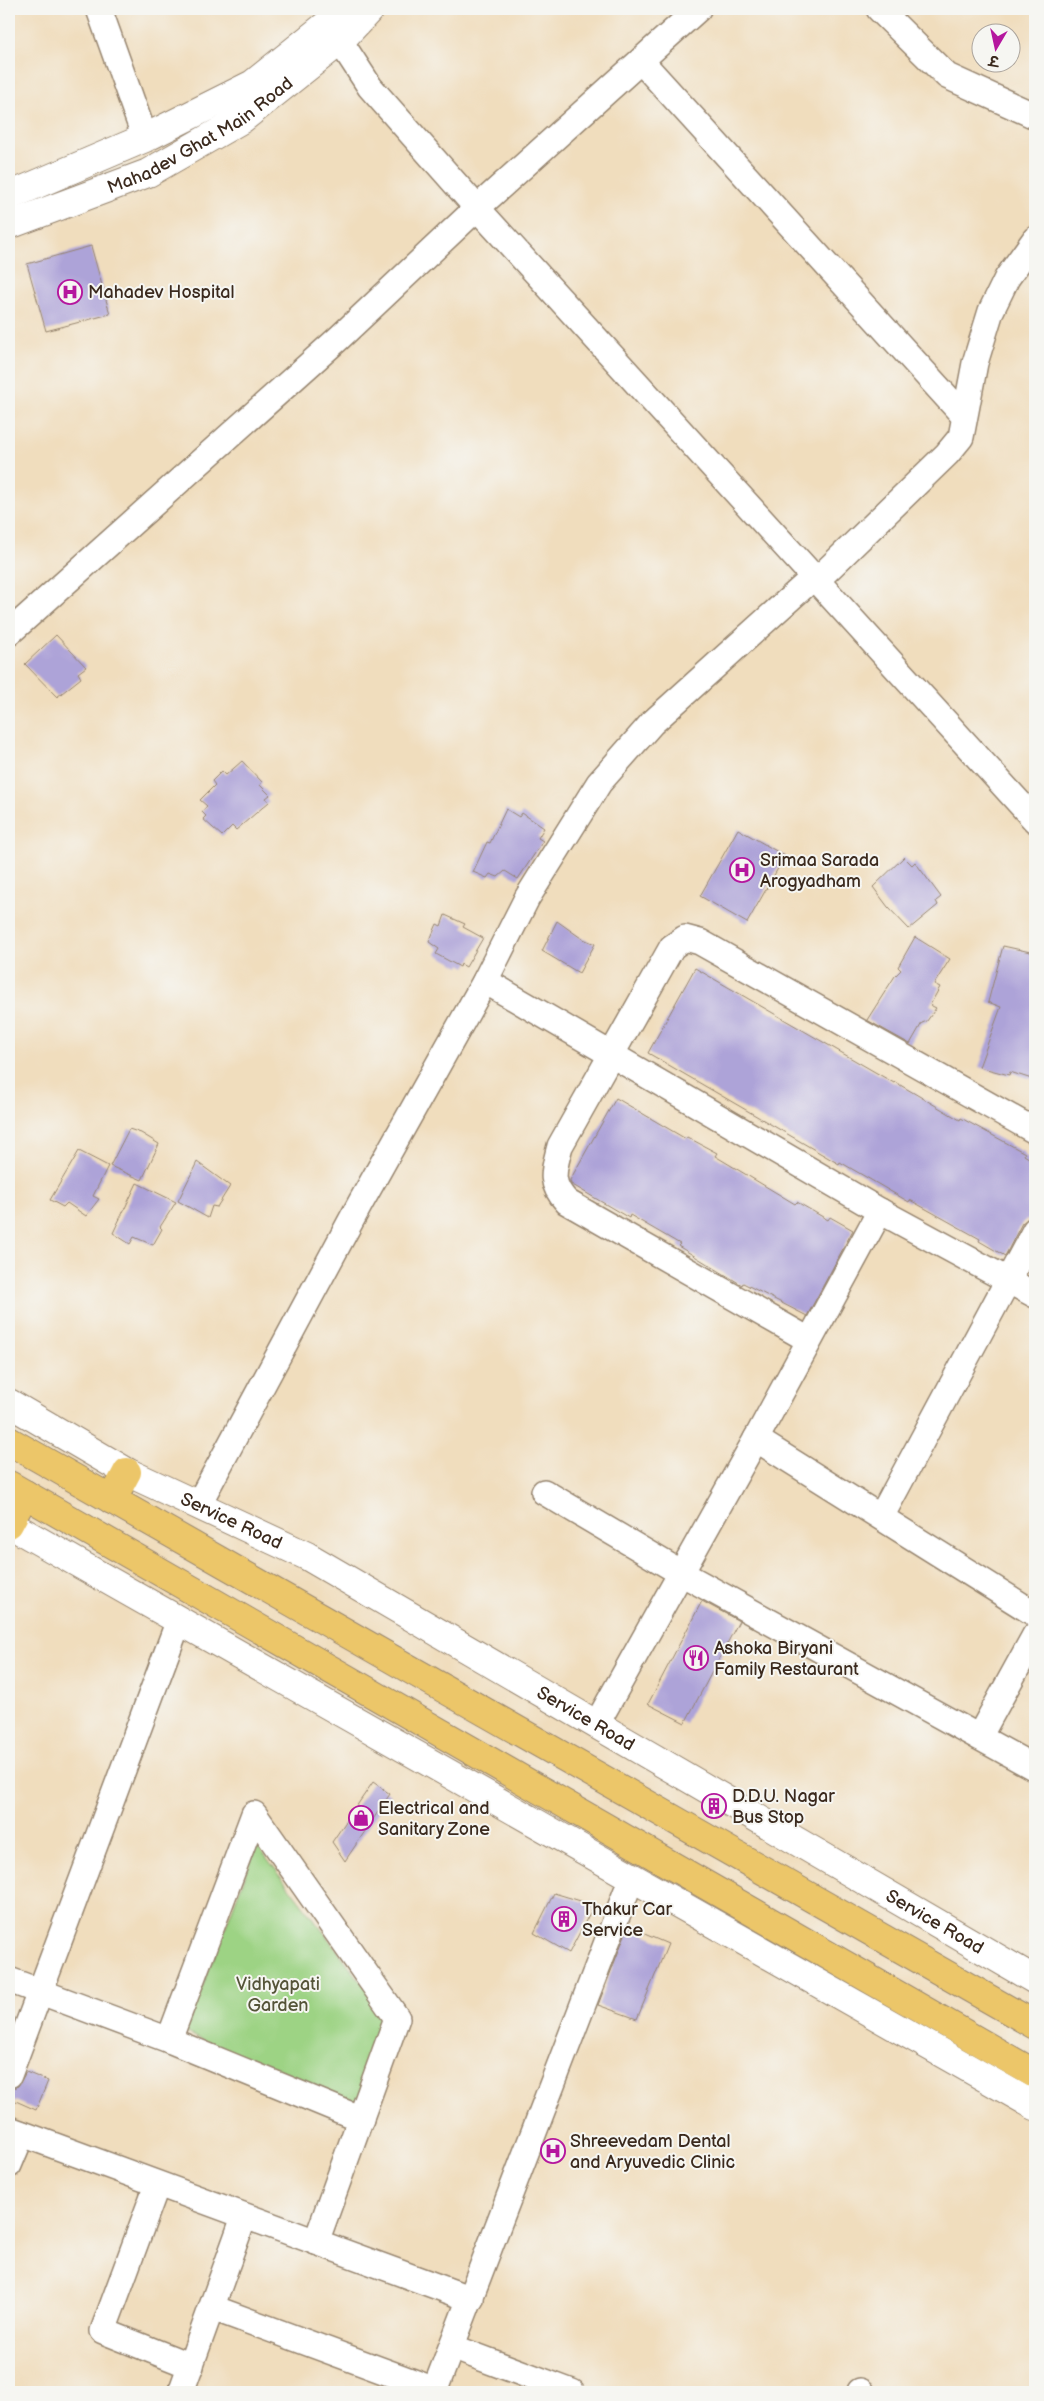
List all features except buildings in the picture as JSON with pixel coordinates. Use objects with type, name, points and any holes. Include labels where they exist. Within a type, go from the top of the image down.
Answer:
[{"type":"highway","points":[[9,1441],[1035,2025]]},
{"type":"highway","points":[[112,1500],[127,1472]]},
{"type":"highway","points":[[9,1524],[17,1489],[1035,2074]]},
{"type":"street","points":[[99,9],[145,138]]},
{"type":"street","points":[[9,196],[145,138],[253,84],[330,22],[342,9]]},
{"type":"street","name":"Mahadev Ghat Main Road","points":[[9,225],[148,173],[242,119],[340,41],[370,9]]},
{"type":"street","points":[[9,633],[339,338],[477,208],[698,9]]},
{"type":"street","points":[[879,9],[947,76],[1035,116]]},
{"type":"street","points":[[340,41],[370,87],[477,208],[1035,820]]},
{"type":"street","points":[[641,61],[964,416]]},
{"type":"street","points":[[198,1505],[352,1219],[485,981],[527,898],[599,783],[652,723],[816,578],[946,454],[961,437],[975,363],[991,311],[1007,278],[1035,239]]},
{"type":"street","points":[[809,1340],[567,1202],[556,1191],[553,1175],[560,1146],[610,1054],[672,948],[684,938],[700,942],[1035,1131]]},
{"type":"street","points":[[485,981],[880,1211],[1035,1295]]},
{"type":"street","points":[[596,1725],[756,1439],[880,1211]]},
{"type":"street","points":[[881,1517],[1035,1230]]},
{"type":"street","name":"Service Road","points":[[9,1403],[127,1472],[307,1556],[1035,1980]]},
{"type":"street","points":[[756,1439],[1035,1614]]},
{"type":"street","points":[[544,1492],[681,1573],[1035,1768]]},
{"type":"street","points":[[9,1524],[1035,2106]]},
{"type":"street","points":[[9,2075],[179,1620]]},
{"type":"street","points":[[979,1737],[1035,1635]]},
{"type":"street","points":[[169,2040],[254,1814],[397,2018],[316,2242]]},
{"type":"street","points":[[212,2308],[435,2391],[632,1877]]},
{"type":"street","points":[[9,1980],[169,2040],[361,2119]]},
{"type":"street","points":[[9,2165],[15,2132],[471,2299]]},
{"type":"street","points":[[157,2185],[103,2331],[191,2366]]},
{"type":"street","points":[[181,2392],[244,2217]]},
{"type":"street","points":[[452,2347],[572,2392]]},
{"type":"green space","name":"Vidhyapati Garden","points":[[257,1845],[391,2021],[358,2111],[185,2032]]},
{"type":"place","name":"Mahadev Hospital","points":[[70,292]]},
{"type":"place","name":"Srimaa Sarada Arogyadham","points":[[742,870]]},
{"type":"place","name":"Ashoka Biryani Family Restaurant","points":[[696,1658]]},
{"type":"place","name":"D.D.U. Nagar Bus Stop","points":[[714,1806]]},
{"type":"place","name":"Electrical and Sanitary Zone","points":[[361,1818]]},
{"type":"place","name":"Thakur Car Service","points":[[564,1919]]},
{"type":"place","name":"Shreevedam Dental and Aryuvedic Clinic","points":[[553,2151]]}]
